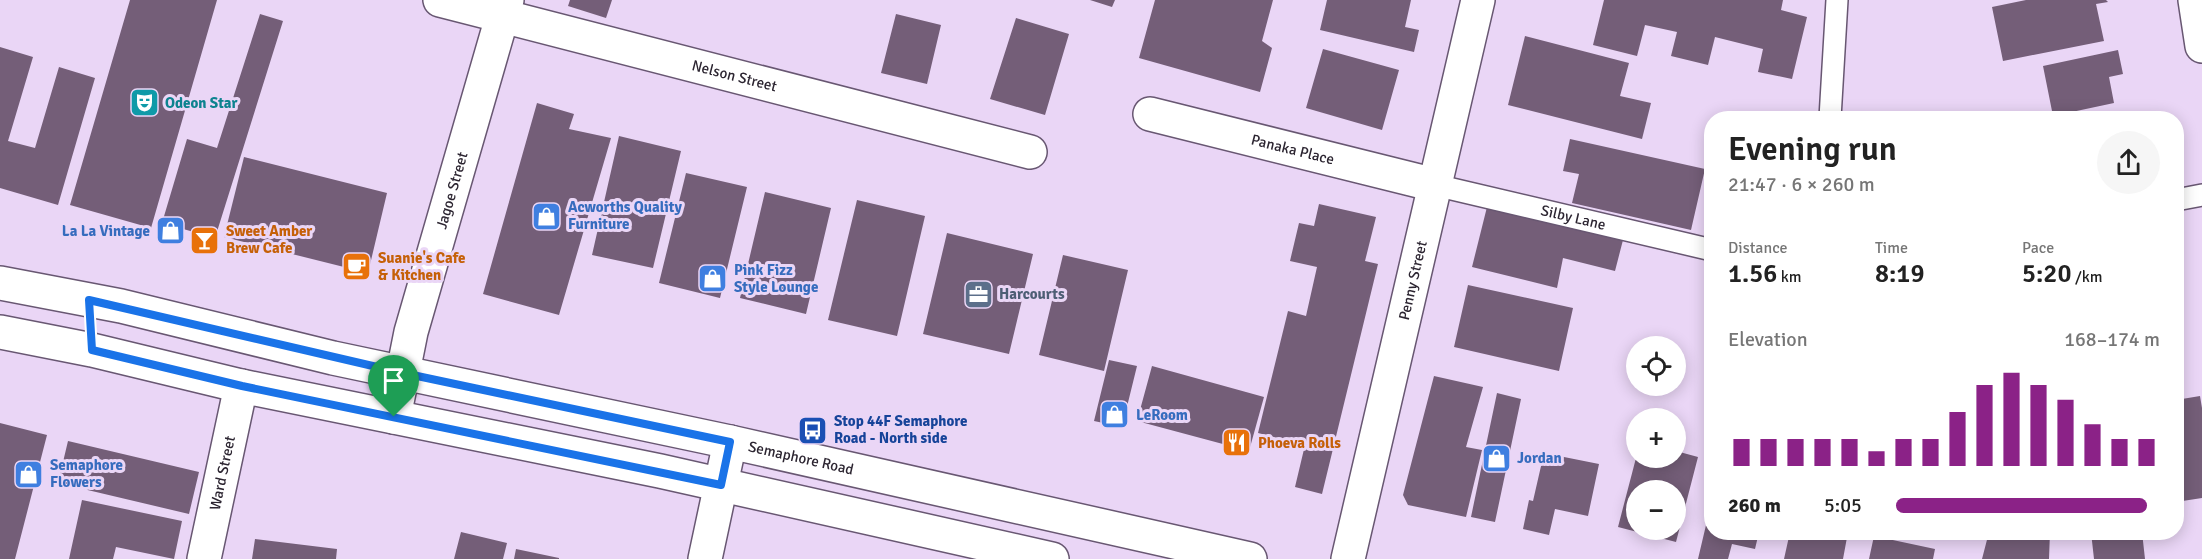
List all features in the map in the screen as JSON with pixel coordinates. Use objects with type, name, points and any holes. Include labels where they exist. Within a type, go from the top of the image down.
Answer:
[{"type":"main road","name":"Nelson Street","points":[[440,0],[505,8],[1030,152]]},
{"type":"main road","name":"Penny Street","points":[[1348,559],[1478,0]]},
{"type":"main road","name":"Jagoe Street","points":[[394,417],[411,332],[505,8]]},
{"type":"main road","name":"Panaka Place","points":[[1150,114],[1435,185]]},
{"type":"main road","name":"Semaphore Road","points":[[0,283],[89,300],[403,373],[730,442],[1250,559]]},
{"type":"main road","points":[[89,300],[92,350]]},
{"type":"main road","points":[[0,332],[92,350],[242,386],[721,485],[1052,559]]},
{"type":"main road","name":"Ward Street","points":[[204,559],[242,386]]},
{"type":"main road","points":[[705,559],[730,442]]},
{"type":"main road","points":[[992,546],[1001,504]]},
{"type":"lane","points":[[1830,111],[1837,0]]},
{"type":"lane","name":"Silby Lane","points":[[1435,185],[1704,248]]},
{"type":"lane","points":[[2184,198],[2202,195]]},
{"type":"building","name":"Odeon Star","points":[[130,0],[217,0],[151,228],[70,205]]},
{"type":"building","points":[[570,0],[612,0],[606,18],[568,6]]},
{"type":"building","points":[[1090,0],[1115,0],[1112,7]]},
{"type":"building","points":[[1155,0],[1273,0],[1262,41],[1272,48],[1260,92],[1139,58]]},
{"type":"building","points":[[1327,0],[1411,0],[1405,27],[1419,30],[1414,52],[1320,30]]},
{"type":"building","points":[[1604,0],[1783,0],[1781,10],[1807,17],[1792,79],[1758,72],[1763,49],[1715,37],[1708,65],[1671,56],[1677,32],[1645,25],[1637,56],[1593,45]]},
{"type":"building","points":[[2026,0],[2106,0],[2108,2],[2096,4],[2104,41],[2003,61],[1992,7]]},
{"type":"building","points":[[260,14],[283,21],[215,238],[162,223],[187,139],[217,148]]},
{"type":"building","points":[[896,14],[941,25],[927,84],[881,73]]},
{"type":"building","points":[[1016,18],[1069,34],[1045,115],[990,99]]},
{"type":"building","points":[[1525,36],[1629,63],[1620,96],[1651,103],[1642,139],[1508,105]]},
{"type":"building","points":[[0,47],[33,57],[8,141],[35,148],[59,67],[95,78],[58,205],[0,188]]},
{"type":"building","points":[[1323,49],[1399,70],[1382,130],[1306,108]]},
{"type":"building","points":[[2118,50],[2123,74],[2109,77],[2114,103],[2076,111],[2052,111],[2043,66]]},
{"type":"building","name":"Acworths Quality Furniture","points":[[537,103],[574,114],[569,129],[611,138],[559,315],[483,294]]},
{"type":"building","points":[[619,136],[681,151],[653,268],[592,255]]},
{"type":"building","points":[[1570,139],[1704,169],[1704,173],[1691,230],[1572,203],[1579,174],[1563,171]]},
{"type":"building","points":[[244,157],[387,193],[368,273],[224,237]]},
{"type":"building","points":[[686,173],[747,187],[720,298],[659,283]]},
{"type":"building","points":[[765,192],[831,208],[806,314],[740,298]]},
{"type":"building","points":[[857,200],[925,216],[897,336],[828,320]]},
{"type":"building","points":[[1319,204],[1376,217],[1365,261],[1378,264],[1322,494],[1295,487],[1305,445],[1258,433],[1288,311],[1306,316],[1317,267],[1290,261],[1299,223],[1314,226]]},
{"type":"building","points":[[1487,207],[1623,240],[1615,271],[1563,258],[1557,288],[1472,267]]},
{"type":"building","name":"Harcourts","points":[[947,233],[1033,254],[1009,354],[923,334]]},
{"type":"building","points":[[1063,255],[1128,270],[1104,371],[1039,355]]},
{"type":"building","points":[[1468,285],[1573,308],[1559,371],[1454,347]]},
{"type":"building","points":[[1109,360],[1137,366],[1122,427],[1094,421]]},
{"type":"building","points":[[1152,366],[1264,397],[1249,451],[1137,421]]},
{"type":"building","points":[[1434,376],[1483,387],[1466,447],[1482,450],[1466,517],[1408,505],[1403,495]]},
{"type":"building","name":"Jordan","points":[[1497,393],[1521,399],[1495,522],[1471,517]]},
{"type":"building","points":[[2200,396],[2202,498],[2184,501],[2184,399]]},
{"type":"building","points":[[0,423],[47,435],[15,559],[0,559]]},
{"type":"building","points":[[68,441],[199,472],[189,514],[58,483]]},
{"type":"building","points":[[1544,453],[1599,464],[1588,516],[1555,509],[1549,535],[1523,529],[1529,500],[1533,501]]},
{"type":"building","points":[[1686,454],[1698,457],[1686,503],[1686,480],[1630,480],[1633,468],[1686,468]]},
{"type":"building","points":[[1626,496],[1626,529],[1618,527]]},
{"type":"building","points":[[82,500],[182,521],[174,559],[116,547],[113,559],[69,559]]},
{"type":"building","points":[[461,532],[507,543],[503,559],[454,559]]},
{"type":"building","points":[[1704,534],[1704,540],[1757,540],[1755,549],[1732,544],[1728,559],[1698,559]]},
{"type":"building","points":[[255,539],[337,549],[336,559],[252,559]]},
{"type":"building","points":[[1788,540],[1847,540],[1843,559],[1784,559]]},
{"type":"building","points":[[1873,540],[1893,540],[1935,549],[1933,559],[1869,559]]},
{"type":"building","points":[[1987,540],[2050,540],[2049,559],[1982,559]]},
{"type":"building","points":[[2092,540],[2143,540],[2145,559],[2094,559]]},
{"type":"building","points":[[516,549],[559,558],[559,559],[514,559]]},
{"type":"place","name":"Odeon Star","points":[[144,103]]},
{"type":"place","name":"Acworths Quality Furniture","points":[[547,216]]},
{"type":"place","name":"La La Vintage","points":[[171,231]]},
{"type":"place","name":"Sweet Amber Brew Cafe","points":[[205,240]]},
{"type":"place","name":"Suanie's Cafe & Kitchen","points":[[357,267]]},
{"type":"place","name":"Pink Fizz Style Lounge","points":[[713,279]]},
{"type":"place","name":"Harcourts","points":[[978,294]]},
{"type":"place","name":"LeRoom","points":[[1115,415]]},
{"type":"place","name":"Stop 44F Semaphore Road - North side","points":[[813,430]]},
{"type":"place","name":"Phoeva Rolls","points":[[1237,443]]},
{"type":"place","name":"Jordan","points":[[1496,458]]},
{"type":"place","name":"Semaphore Flowers","points":[[29,474]]},
{"type":"route","points":[[89,300],[333,358],[730,442],[721,485],[394,417],[242,386],[92,350],[89,300]]}]
